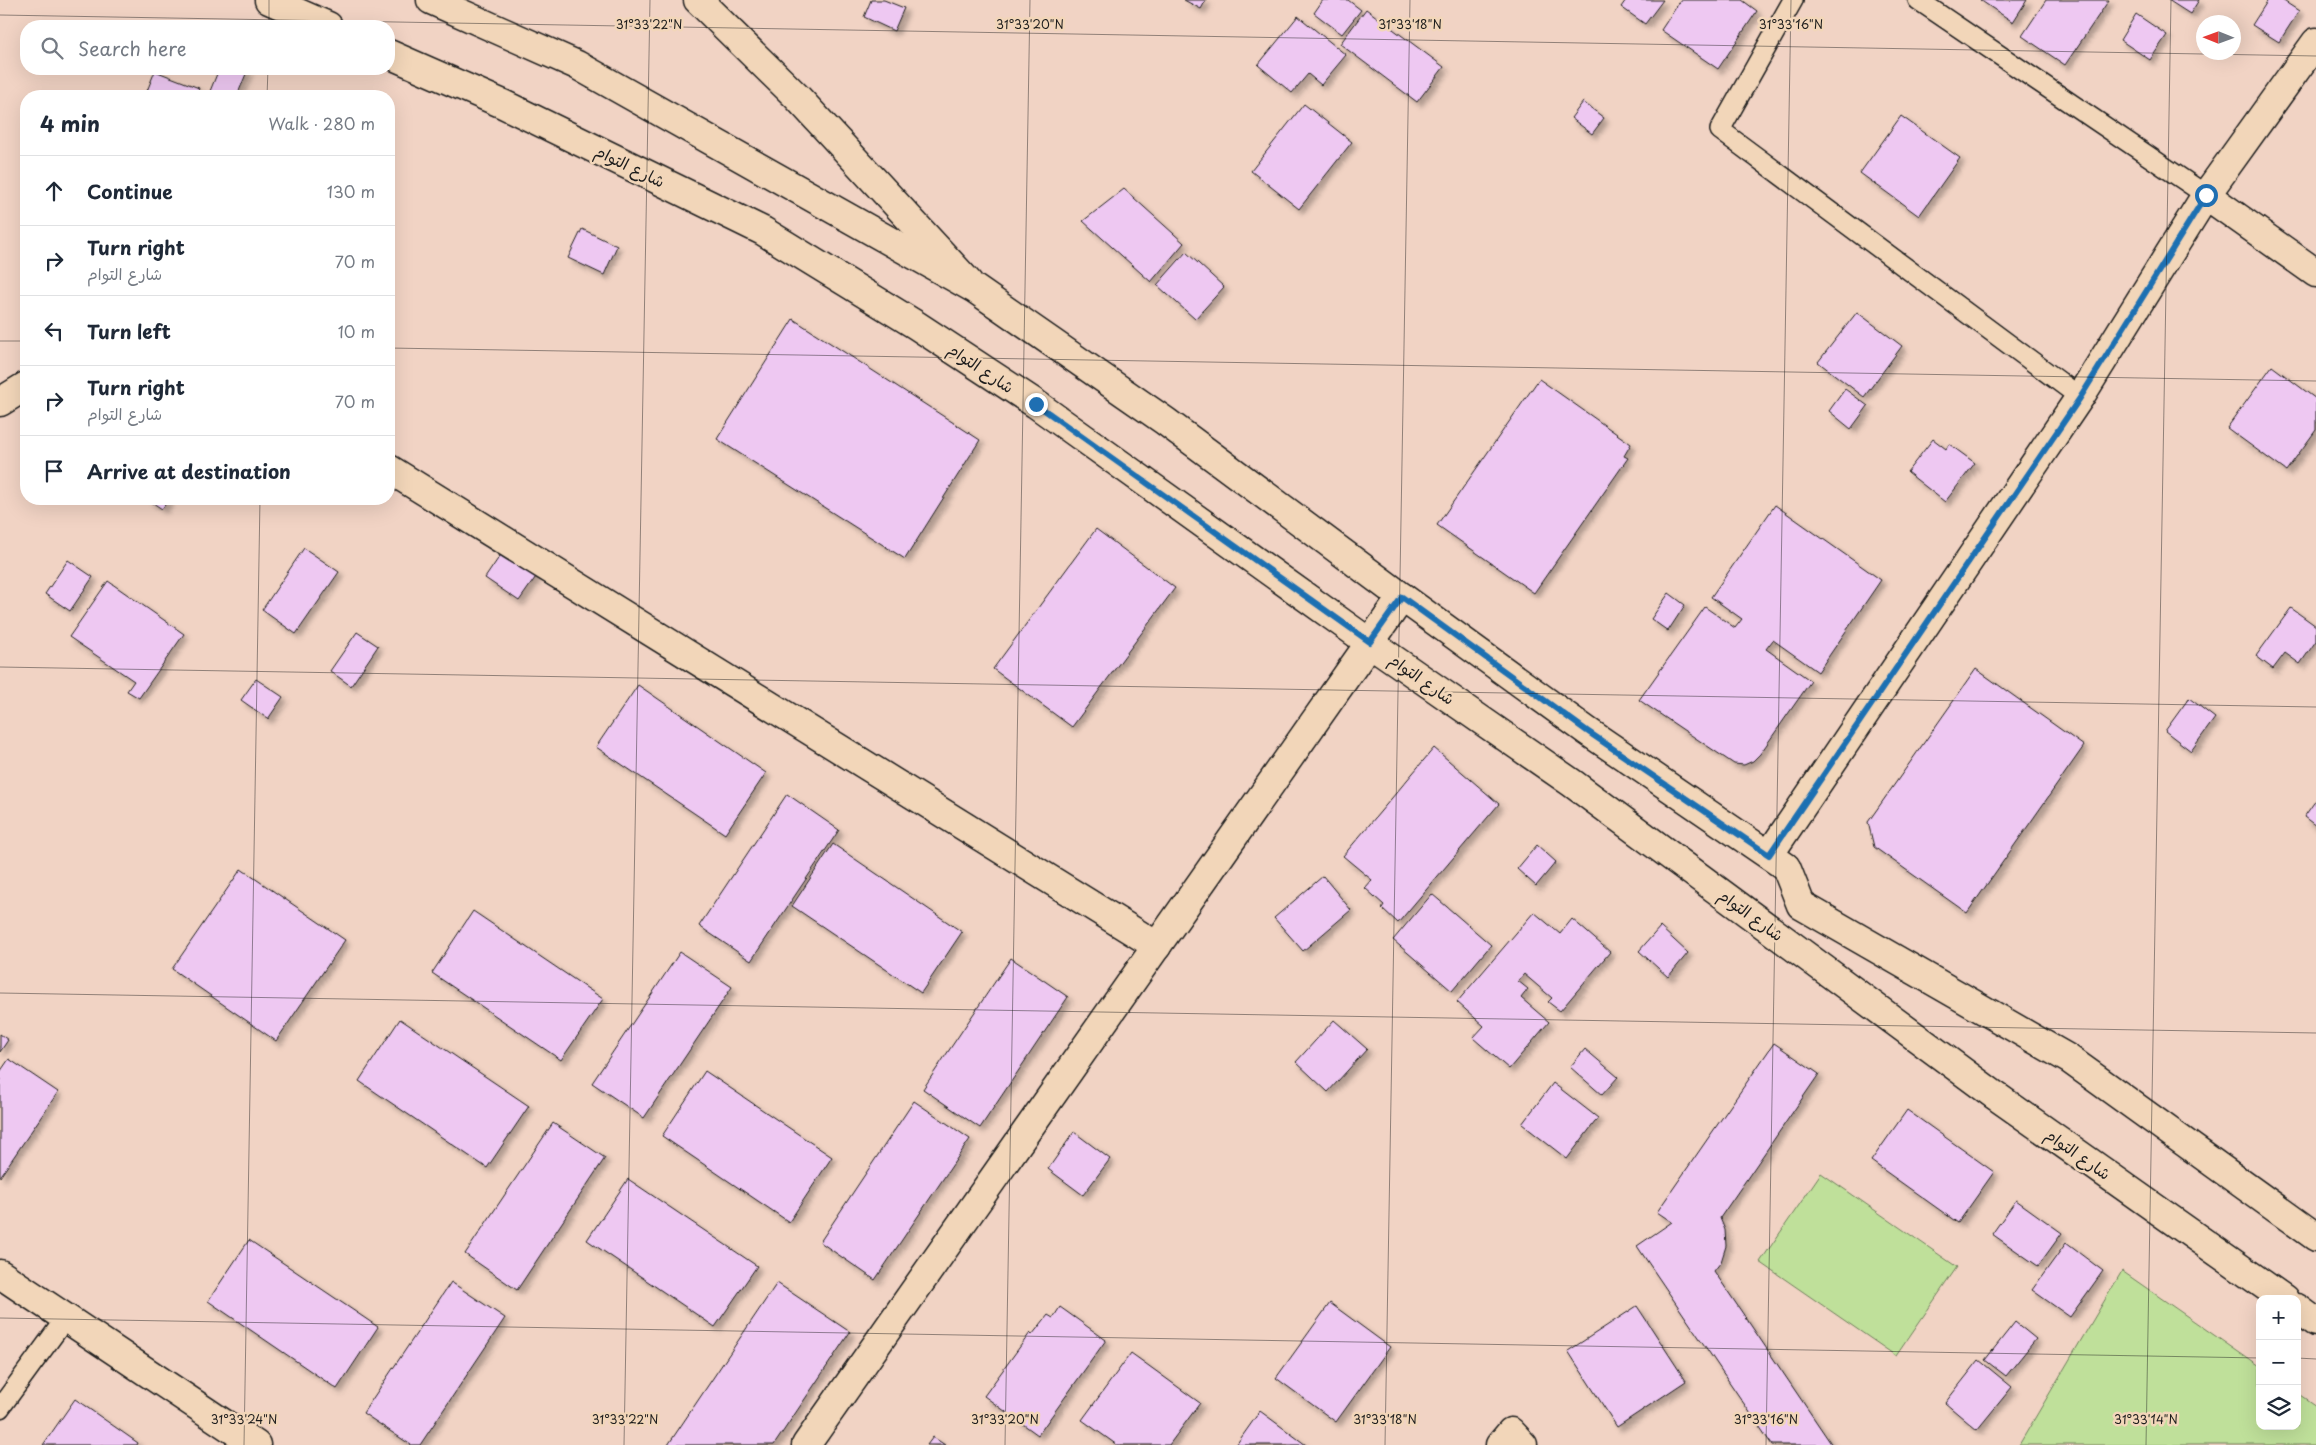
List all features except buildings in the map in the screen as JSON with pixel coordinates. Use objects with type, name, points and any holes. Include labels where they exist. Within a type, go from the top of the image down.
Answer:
[{"type":"main road","points":[[269,0],[314,20]]},
{"type":"main road","points":[[431,0],[577,65],[975,289],[1165,421],[1402,597],[1587,731],[1786,867],[1801,905],[2069,1059],[2316,1237]]},
{"type":"main road","points":[[698,0],[796,97],[975,289]]},
{"type":"main road","points":[[1769,855],[2080,398],[2206,195],[2316,42]]},
{"type":"main road","name":"شارع التوام","points":[[395,57],[503,104],[763,231],[916,325],[1036,404],[1572,783],[1993,1094],[2278,1295]]},
{"type":"main road","points":[[2206,195],[2316,272]]},
{"type":"main road","points":[[0,402],[20,390]]},
{"type":"main road","points":[[395,473],[1157,946]]},
{"type":"main road","points":[[806,1445],[1402,597]]},
{"type":"main road","points":[[0,1274],[238,1440]]},
{"type":"main road","points":[[2301,1311],[2316,1322]]},
{"type":"main road","points":[[1500,1445],[1512,1432],[1523,1445]]},
{"type":"lane","points":[[1793,0],[1720,130],[2080,398]]},
{"type":"lane","points":[[1918,0],[2206,195]]},
{"type":"lane","points":[[0,1408],[65,1319]]},
{"type":"green space","points":[[1821,1173],[1957,1267],[1896,1356],[1760,1262]]},
{"type":"green space","points":[[2122,1271],[2256,1364],[2256,1430],[2301,1430],[2301,1396],[2316,1406],[2316,1445],[2019,1445]]},
{"type":"route","points":[[1036,404],[1370,642],[1402,597],[1587,731],[1769,855],[2080,398],[2206,195]]}]
